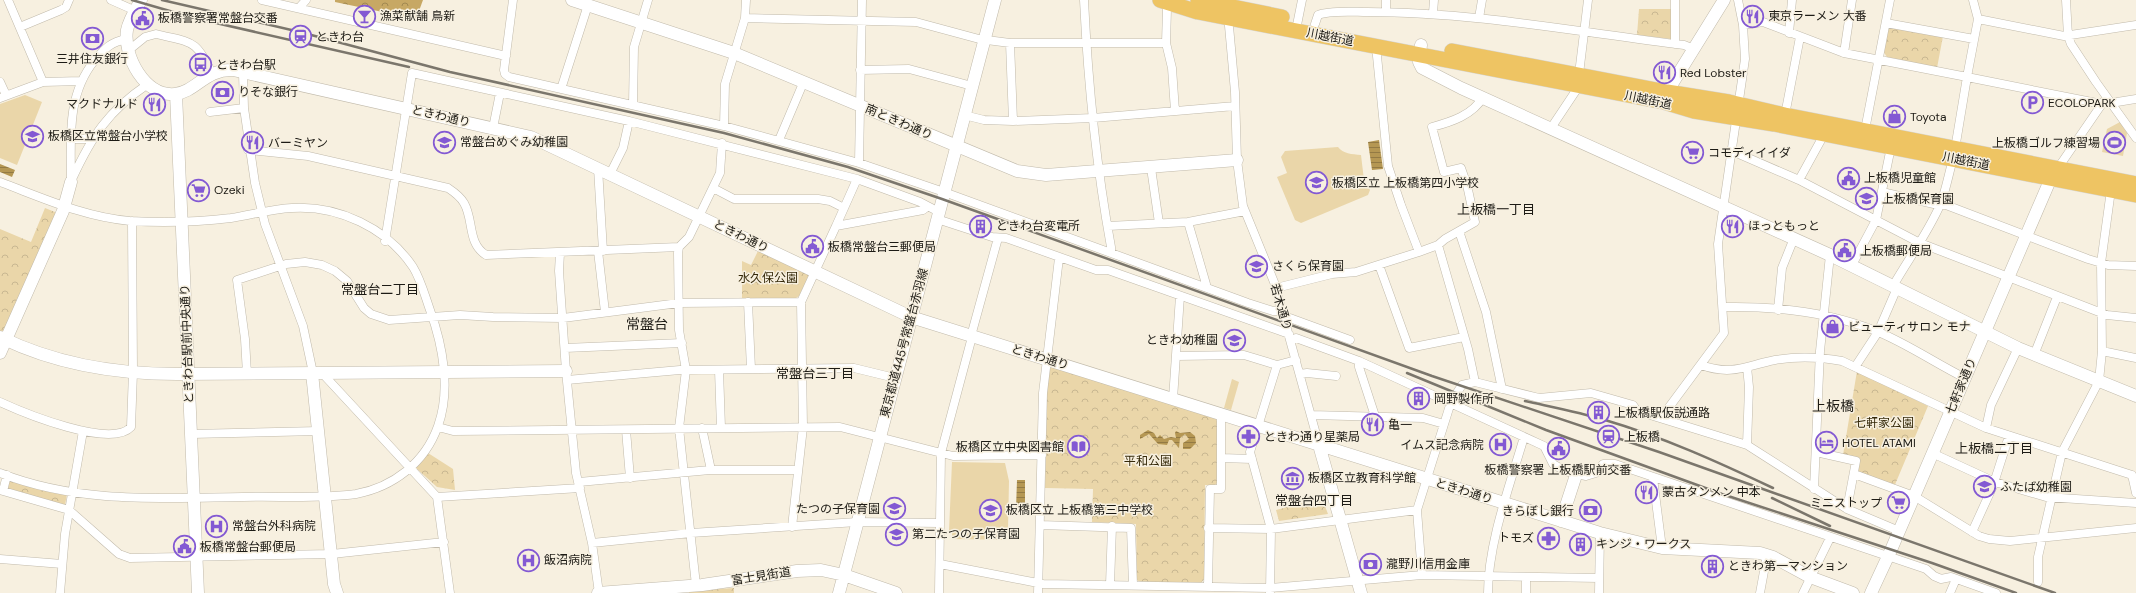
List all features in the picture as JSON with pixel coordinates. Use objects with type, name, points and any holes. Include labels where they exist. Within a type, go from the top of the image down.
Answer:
[{"type":"highway","name":"川越街道","points":[[1198,0],[1376,46],[1420,50]]},
{"type":"highway","name":"川越街道","points":[[1165,2],[1227,8]]},
{"type":"highway","name":"川越街道","points":[[1297,26],[1314,24],[1420,50],[1665,97],[1694,111],[1736,111],[1785,115],[1864,130],[1954,154],[2055,173],[2136,184]]},
{"type":"highway","name":"川越街道","points":[[1736,111],[1823,134],[1891,147],[1954,154]]},
{"type":"highway","name":"川越街道","points":[[2055,173],[2111,190],[2136,195]]},
{"type":"street","points":[[8,0],[43,82]]},
{"type":"street","points":[[20,27],[61,10],[66,7],[68,0]]},
{"type":"street","points":[[71,182],[73,104],[81,81],[89,67],[106,47],[114,41],[128,45],[150,35],[156,34],[190,43],[200,49],[212,74],[176,94],[166,93],[155,89],[148,84],[135,67],[128,45],[129,26],[139,5],[111,0]]},
{"type":"street","points":[[299,8],[306,0]]},
{"type":"street","points":[[513,0],[504,70],[508,77],[724,126],[780,140],[859,164],[944,192],[1283,314],[1287,317],[1350,340]]},
{"type":"street","name":"南ときわ通り","points":[[572,0],[734,52],[996,164],[1031,174],[1098,172],[1237,160]]},
{"type":"street","points":[[633,105],[634,47],[648,0]]},
{"type":"street","points":[[724,126],[725,84],[745,18],[746,0]]},
{"type":"street","points":[[859,164],[862,0]]},
{"type":"street","name":"東京都道445号常盤台赤羽線","points":[[839,593],[894,378],[995,0]]},
{"type":"street","points":[[1084,0],[1086,43],[1098,172],[1108,226],[1111,253]]},
{"type":"street","points":[[1297,26],[1302,0]]},
{"type":"street","points":[[1386,0],[1386,12]]},
{"type":"street","points":[[1433,13],[1434,0]]},
{"type":"street","points":[[1479,18],[1482,0]]},
{"type":"street","points":[[1551,128],[1579,80],[1588,0]]},
{"type":"street","points":[[1675,0],[1675,44]]},
{"type":"street","points":[[1665,97],[1724,0]]},
{"type":"street","points":[[1661,418],[1724,332],[1724,307],[1718,244],[1732,151],[1736,111],[1745,59],[1743,25],[1738,0]]},
{"type":"street","points":[[1789,33],[1792,0]]},
{"type":"street","points":[[1844,53],[1852,0]]},
{"type":"street","points":[[1864,130],[1890,0]]},
{"type":"street","points":[[1855,367],[1878,332],[1895,287],[1940,204],[1954,154],[1978,19],[1973,0]]},
{"type":"street","points":[[2066,0],[2068,36],[2076,52],[2136,138]]},
{"type":"street","points":[[267,1],[506,56]]},
{"type":"street","points":[[1165,2],[1167,9],[1166,43],[1172,68],[1175,111]]},
{"type":"street","points":[[561,90],[588,5]]},
{"type":"street","name":"若木通り","points":[[1227,8],[1235,106],[1237,160],[1245,211],[1276,288],[1361,593]]},
{"type":"street","points":[[1314,24],[1320,14],[1386,12],[1433,13],[1675,44],[1694,49]]},
{"type":"street","points":[[745,18],[916,22],[984,40],[1010,43],[1166,43]]},
{"type":"street","points":[[1978,19],[2068,36],[2136,25]]},
{"type":"street","points":[[1743,25],[1763,22],[1844,53],[2102,104]]},
{"type":"street","points":[[1886,23],[1974,39]]},
{"type":"street","points":[[1785,115],[1800,37]]},
{"type":"street","points":[[1010,43],[1013,121]]},
{"type":"street","points":[[1376,46],[1388,166],[1401,206],[1419,252]]},
{"type":"street","points":[[1420,50],[1421,66],[1424,70],[1852,265],[2018,348],[2136,396]]},
{"type":"street","points":[[860,70],[909,69],[972,86]]},
{"type":"street","name":"ときわ通り","points":[[212,74],[225,70],[243,73],[531,137],[911,317],[1600,533],[1662,548],[1767,555],[1810,577],[1853,593]]},
{"type":"street","points":[[243,73],[244,108],[248,150],[263,215],[303,326],[315,373],[319,431],[334,584],[337,593]]},
{"type":"street","points":[[385,239],[412,73],[500,92],[722,143],[857,179],[920,202],[938,215],[992,237],[1006,238],[1096,270],[1108,270],[1289,337],[1296,338],[1359,361],[1544,446],[1557,467],[1576,475],[1590,476],[1596,473],[1603,464],[1615,464],[1652,478],[1926,569],[1940,579],[1951,577],[1996,593]]},
{"type":"street","points":[[0,82],[3,96],[43,82],[81,81]]},
{"type":"street","points":[[780,140],[804,82]]},
{"type":"street","points":[[0,354],[3,338],[63,209],[71,182],[92,139],[110,116],[148,84]]},
{"type":"street","points":[[493,128],[500,92]]},
{"type":"street","name":"ときわ台駅前中央通り","points":[[176,94],[198,593]]},
{"type":"street","points":[[1276,288],[1332,274],[1356,272],[1419,252],[1438,245],[1475,222],[1467,185],[1460,168],[1444,172],[1432,127],[1451,122],[1470,112],[1479,105],[1483,97]]},
{"type":"street","points":[[2055,173],[2102,104],[2109,100],[2136,99]]},
{"type":"street","points":[[964,115],[984,120],[1013,121],[1093,118],[1235,106]]},
{"type":"street","points":[[210,112],[244,108]]},
{"type":"street","points":[[610,174],[623,148],[629,121]]},
{"type":"street","points":[[1799,180],[1823,134]]},
{"type":"street","points":[[71,140],[92,139]]},
{"type":"street","points":[[696,585],[680,428],[686,370],[679,303],[678,253],[679,247],[689,237],[713,188],[721,166],[722,143]]},
{"type":"street","points":[[1852,265],[1876,220],[1891,147]]},
{"type":"street","points":[[248,150],[308,156],[448,188],[458,194],[465,204],[475,243],[478,250],[486,255],[679,247]]},
{"type":"street","points":[[1732,151],[1799,180],[1920,243],[2007,278],[2101,313],[2136,318]]},
{"type":"street","points":[[598,168],[600,251],[605,312]]},
{"type":"street","points":[[1151,168],[1159,223]]},
{"type":"street","name":"七軒家通り","points":[[1871,593],[1888,557],[2007,278],[2055,173]]},
{"type":"street","points":[[792,527],[803,427],[801,302],[857,179]]},
{"type":"street","points":[[0,182],[63,209]]},
{"type":"street","points":[[0,186],[63,209],[132,223],[182,223],[263,215],[290,208],[326,210],[358,221],[385,239],[414,268],[431,316],[445,394],[438,427],[430,444],[410,467],[394,480],[371,491],[349,495],[193,496],[126,494],[73,491],[34,485],[4,474],[3,491],[69,510],[124,557],[332,554],[444,542]]},
{"type":"street","points":[[713,188],[734,199],[818,199],[830,201],[844,208]]},
{"type":"street","points":[[2038,582],[2038,556],[2062,452],[2099,381],[2102,351],[2101,263],[2111,190]]},
{"type":"street","points":[[1882,192],[1946,204],[2101,263],[2136,266]]},
{"type":"street","points":[[836,226],[923,210],[927,207]]},
{"type":"street","points":[[1108,226],[1188,222],[1245,211]]},
{"type":"street","points":[[1188,222],[1206,287]]},
{"type":"street","points":[[0,402],[25,413],[83,431],[111,433],[123,432],[131,427],[133,372],[132,223]]},
{"type":"street","points":[[1459,231],[1486,312],[1502,389]]},
{"type":"street","points":[[939,593],[941,453],[998,238]]},
{"type":"street","points":[[1778,310],[1782,268],[1794,238]]},
{"type":"street","points":[[1438,245],[1464,337],[1474,382]]},
{"type":"street","points":[[560,253],[565,348],[576,473],[592,543],[598,593]]},
{"type":"street","points":[[1814,489],[1820,357],[1830,255]]},
{"type":"street","points":[[1038,593],[1042,455],[1042,393],[1059,258]]},
{"type":"street","points":[[247,374],[246,339],[237,280],[281,266],[305,262],[329,268],[349,284],[364,308],[379,318],[389,320],[431,316],[563,318],[679,303],[801,302]]},
{"type":"street","points":[[1379,265],[1408,348],[1464,337]]},
{"type":"street","points":[[1173,399],[1180,296]]},
{"type":"street","points":[[2034,355],[2057,297]]},
{"type":"street","points":[[748,302],[751,369]]},
{"type":"street","points":[[1724,307],[1748,306],[1845,320],[1878,332],[1965,378]]},
{"type":"street","points":[[3,338],[74,363],[133,372],[247,374],[442,371],[567,375],[686,370],[854,368],[894,378]]},
{"type":"street","points":[[565,348],[682,343]]},
{"type":"street","points":[[1986,428],[1991,404],[2018,348]]},
{"type":"street","points":[[2102,351],[2136,358]]},
{"type":"street","points":[[1176,356],[1244,355],[1277,365],[1296,360]]},
{"type":"street","points":[[1701,365],[1725,371],[1747,368],[1776,360],[1820,357],[1842,361],[1986,428],[2134,473],[2136,493]]},
{"type":"street","points":[[1359,361],[1359,367],[1375,416]]},
{"type":"street","points":[[1270,590],[1271,529],[1250,452],[1277,365]]},
{"type":"street","points":[[1747,368],[1749,387],[1747,445]]},
{"type":"street","points":[[719,370],[721,428]]},
{"type":"street","points":[[410,467],[426,443],[437,419],[441,399],[442,371]]},
{"type":"street","points":[[315,373],[410,467],[437,497],[450,593]]},
{"type":"street","points":[[1300,374],[1307,373],[1336,376]]},
{"type":"street","points":[[1422,575],[1417,510],[1451,402],[1462,385],[1474,382],[1539,398],[1591,393],[1633,405],[1637,411],[1747,445],[1847,509],[1899,531]]},
{"type":"street","points":[[1208,587],[1208,528],[1210,489],[1220,489],[1221,414]]},
{"type":"street","points":[[1311,415],[1423,418],[1444,424]]},
{"type":"street","points":[[438,427],[453,431],[840,427],[953,456],[1042,455]]},
{"type":"street","points":[[702,428],[711,470]]},
{"type":"street","points":[[626,430],[630,478]]},
{"type":"street","points":[[60,593],[69,510],[83,431]]},
{"type":"street","points":[[191,434],[319,431]]},
{"type":"street","points":[[1972,532],[1995,482],[2009,436]]},
{"type":"street","points":[[1488,593],[1488,576],[1504,503],[1524,437]]},
{"type":"street","points":[[1816,452],[1854,460],[1856,462],[1847,509]]},
{"type":"street","points":[[1932,453],[1995,482],[2051,498],[2136,503]]},
{"type":"street","points":[[1221,458],[1252,459]]},
{"type":"street","points":[[0,468],[73,491]]},
{"type":"street","points":[[437,497],[579,485],[684,472],[711,470],[798,470]]},
{"type":"street","points":[[1854,474],[1914,496],[1972,532],[1989,539],[2000,540],[2042,538],[2136,528]]},
{"type":"street","points":[[1561,521],[1576,475]]},
{"type":"street","points":[[1652,478],[1662,548]]},
{"type":"street","points":[[1208,528],[1271,529],[1417,510]]},
{"type":"street","points":[[592,543],[691,533],[857,522],[939,523]]},
{"type":"street","points":[[1040,525],[1127,526],[1132,530],[1133,586]]},
{"type":"street","points":[[1110,585],[1112,526]]},
{"type":"street","points":[[1599,593],[1600,533]]},
{"type":"street","points":[[1802,593],[1830,538]]},
{"type":"street","points":[[1760,593],[1767,555]]},
{"type":"street","points":[[0,559],[62,564]]},
{"type":"street","points":[[940,564],[1039,583],[1133,586],[1160,590],[1208,587],[1270,590],[1422,575],[1526,578],[1599,578]]},
{"type":"street","name":"富士見街道","points":[[598,593],[696,585],[797,571],[822,570],[844,575],[896,593]]},
{"type":"street","points":[[1526,578],[1526,593]]},
{"type":"street","points":[[1950,593],[1956,579]]},
{"type":"green space","points":[[335,0],[423,0],[416,19],[335,2]]},
{"type":"green space","points":[[1639,9],[1672,9],[1671,39],[1637,35]]},
{"type":"green space","points":[[1892,26],[1943,36],[1937,68],[1887,57],[1883,51],[1887,28]]},
{"type":"green space","points":[[25,95],[42,102],[17,165],[0,158],[0,104]]},
{"type":"green space","name":"上板橋ゴルフ練習場","points":[[2120,122],[2127,133],[2123,156],[2102,152],[2107,129]]},
{"type":"green space","points":[[1338,147],[1345,152],[1361,155],[1364,180],[1370,190],[1368,195],[1301,223],[1295,220],[1277,177],[1287,173],[1281,157],[1285,151]]},
{"type":"green space","points":[[45,208],[55,212],[56,215],[6,331],[0,331],[0,229],[31,242]]},
{"type":"green space","name":"水久保公園","points":[[758,251],[809,275],[799,296],[796,298],[742,299],[742,261],[751,265]]},
{"type":"green space","name":"平和公園","points":[[1053,367],[1215,418],[1217,421],[1217,483],[1215,485],[1205,485],[1204,579],[1201,583],[1140,582],[1137,580],[1136,524],[1092,522],[1093,489],[1045,488],[1047,392],[1049,369]]},
{"type":"green space","name":"七軒家公園","points":[[1857,371],[1928,406],[1894,487],[1855,473],[1860,458],[1843,455]]},
{"type":"green space","points":[[1232,379],[1239,382],[1231,410],[1224,408]]},
{"type":"green space","points":[[428,453],[453,469],[455,490],[437,487],[416,468]]},
{"type":"green space","points":[[952,462],[1005,463],[1009,481],[1008,530],[1004,530],[1004,540],[952,539],[952,531],[949,531]]},
{"type":"green space","points":[[10,479],[67,494],[65,505],[7,490]]},
{"type":"green space","points":[[1322,498],[1328,514],[1279,521],[1276,510]]},
{"type":"green space","points":[[734,588],[734,593],[689,593],[689,591]]},
{"type":"shaded area","points":[[1379,140],[1383,169],[1372,170],[1368,142]]},
{"type":"shaded area","points":[[0,164],[15,170],[12,177],[0,172]]},
{"type":"shaded area","points":[[1148,430],[1154,433],[1157,438],[1160,435],[1164,439],[1171,437],[1176,438],[1176,431],[1180,433],[1190,432],[1195,436],[1196,443],[1190,449],[1183,449],[1183,443],[1189,439],[1185,434],[1180,438],[1179,448],[1172,440],[1169,440],[1167,445],[1158,444],[1149,434],[1140,439],[1140,435]]},
{"type":"shaded area","points":[[1017,480],[1025,480],[1025,509],[1016,509]]},
{"type":"railway","points":[[132,0],[194,18],[409,67]]},
{"type":"railway","points":[[162,0],[300,32],[450,72],[724,133],[848,167],[942,199],[1432,376],[1659,452],[2055,593]]},
{"type":"railway","points":[[1407,373],[1546,430],[1722,494],[1932,563],[2016,593]]},
{"type":"railway","points":[[1525,401],[1595,417],[1648,434],[1773,488]]},
{"type":"railway","points":[[1772,498],[1830,526]]},
{"type":"place","name":"漁菜献舗 鳥新","points":[[365,16]]},
{"type":"place","name":"東京ラーメン 大番","points":[[1752,16]]},
{"type":"place","name":"板橋警察署常盤台交番","points":[[142,18]]},
{"type":"place","name":"ときわ台","points":[[300,37]]},
{"type":"place","name":"三井住友銀行","points":[[92,38]]},
{"type":"place","name":"ときわ台駅","points":[[200,65]]},
{"type":"place","name":"Red Lobster","points":[[1664,73]]},
{"type":"place","name":"りそな銀行","points":[[223,92]]},
{"type":"place","name":"ECOLOPARK","points":[[2032,103]]},
{"type":"place","name":"マクドナルド","points":[[154,104]]},
{"type":"place","name":"Toyota","points":[[1894,117]]},
{"type":"place","name":"板橋区立常盤台小学校","points":[[33,136]]},
{"type":"place","name":"常盤台めぐみ幼稚園","points":[[444,142]]},
{"type":"place","name":"バーミヤン","points":[[253,143]]},
{"type":"place","name":"上板橋ゴルフ練習場","points":[[2115,143]]},
{"type":"place","name":"コモディイイダ","points":[[1693,153]]},
{"type":"place","name":"上板橋児童館","points":[[1848,178]]},
{"type":"place","name":"板橋区立 上板橋第四小学校","points":[[1317,183]]},
{"type":"place","name":"Ozeki","points":[[199,190]]},
{"type":"place","name":"上板橋保育園","points":[[1866,199]]},
{"type":"place","name":"ときわ台変電所","points":[[980,226]]},
{"type":"place","name":"ほっともっと","points":[[1732,226]]},
{"type":"place","name":"板橋常盤台三郵便局","points":[[812,247]]},
{"type":"place","name":"上板橋郵便局","points":[[1845,251]]},
{"type":"place","name":"さくら保育園","points":[[1256,266]]},
{"type":"place","name":"ビューティサロン モナ","points":[[1833,327]]},
{"type":"place","name":"ときわ幼稚園","points":[[1234,340]]},
{"type":"place","name":"岡野製作所","points":[[1418,399]]},
{"type":"place","name":"上板橋駅仮説通路","points":[[1599,413]]},
{"type":"place","name":"亀一","points":[[1373,425]]},
{"type":"place","name":"ときわ通り星薬局","points":[[1248,437]]},
{"type":"place","name":"上板橋","points":[[1608,437]]},
{"type":"place","name":"HOTEL ATAMI","points":[[1826,443]]},
{"type":"place","name":"イムス記念病院","points":[[1500,445]]},
{"type":"place","name":"板橋区立中央図書館","points":[[1079,447]]},
{"type":"place","name":"板橋警察署 上板橋駅前交番","points":[[1558,449]]},
{"type":"place","name":"板橋区立教育科学館","points":[[1292,478]]},
{"type":"place","name":"ふたば幼稚園","points":[[1985,487]]},
{"type":"place","name":"蒙古タンメン 中本","points":[[1646,492]]},
{"type":"place","name":"ミニストップ","points":[[1898,503]]},
{"type":"place","name":"たつの子保育園","points":[[895,509]]},
{"type":"place","name":"板橋区立 上板橋第三中学校","points":[[991,510]]},
{"type":"place","name":"きらぼし銀行","points":[[1590,511]]},
{"type":"place","name":"常盤台外科病院","points":[[216,526]]},
{"type":"place","name":"第二たつの子保育園","points":[[896,534]]},
{"type":"place","name":"トモズ","points":[[1549,538]]},
{"type":"place","name":"キンジ・ワークス","points":[[1581,544]]},
{"type":"place","name":"板橋常盤台郵便局","points":[[184,547]]},
{"type":"place","name":"飯沼病院","points":[[529,560]]},
{"type":"place","name":"瀧野川信用金庫","points":[[1371,564]]},
{"type":"place","name":"ときわ第一マンション","points":[[1712,566]]},
{"type":"district","name":"上板橋一丁目","points":[[1496,209]]},
{"type":"district","name":"常盤台二丁目","points":[[380,289]]},
{"type":"district","name":"常盤台","points":[[647,324]]},
{"type":"district","name":"常盤台三丁目","points":[[815,373]]},
{"type":"district","name":"上板橋","points":[[1833,406]]},
{"type":"district","name":"上板橋二丁目","points":[[1994,448]]},
{"type":"district","name":"常盤台四丁目","points":[[1314,500]]}]
